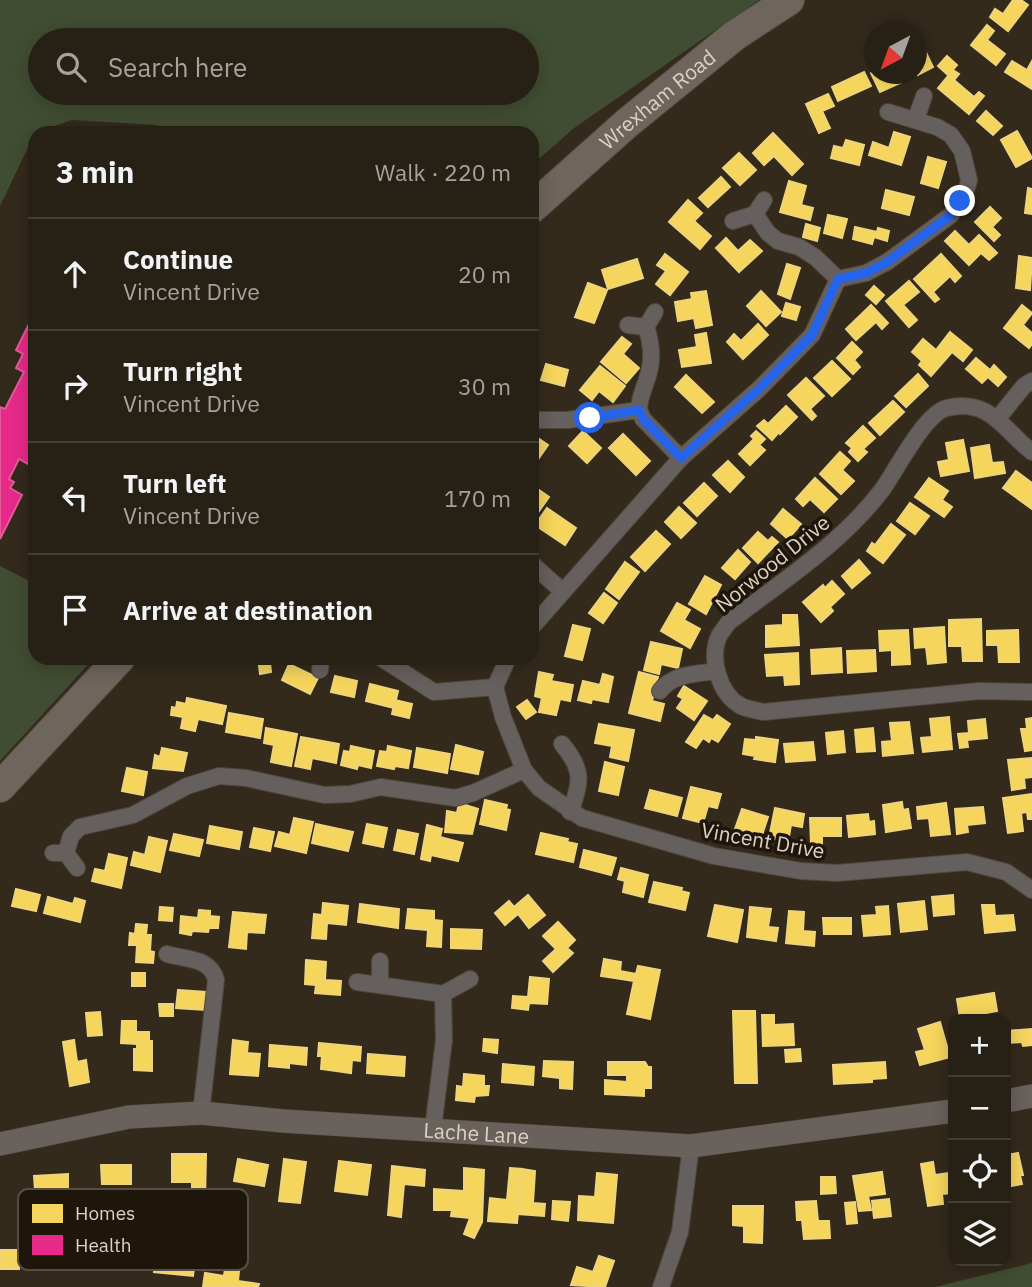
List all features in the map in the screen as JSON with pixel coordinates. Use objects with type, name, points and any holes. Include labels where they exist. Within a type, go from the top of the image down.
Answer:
[{"type":"highway","name":"Wrexham Road","points":[[539,202],[626,124],[734,36],[789,0]]},
{"type":"highway","points":[[0,787],[113,665]]},
{"type":"street","points":[[916,119],[924,96]]},
{"type":"street","points":[[838,279],[866,273],[887,262],[951,215],[965,194],[970,180],[961,151],[951,135],[916,119],[888,112]]},
{"type":"street","points":[[733,221],[755,214],[764,200]]},
{"type":"street","points":[[755,214],[768,233],[778,241],[799,247],[815,257],[838,279]]},
{"type":"street","points":[[539,619],[681,458],[760,388],[812,335],[838,279]]},
{"type":"street","points":[[646,327],[655,312]]},
{"type":"street","points":[[628,325],[646,327]]},
{"type":"street","points":[[646,327],[650,337],[650,370],[639,401],[639,410],[643,419],[681,458]]},
{"type":"street","points":[[998,418],[1024,386],[1032,381]]},
{"type":"street","name":"Norwood Drive","points":[[717,671],[715,650],[719,636],[729,622],[839,536],[876,496],[931,416],[946,408],[962,406],[981,409],[998,418],[1032,452]]},
{"type":"street","points":[[539,420],[568,420],[639,410]]},
{"type":"street","points":[[539,570],[562,591]]},
{"type":"street","points":[[392,665],[434,692],[495,687],[503,665]]},
{"type":"street","points":[[660,691],[666,682],[677,677],[717,671],[725,691],[741,706],[763,712],[979,691],[1032,692]]},
{"type":"street","name":"Vincent Drive","points":[[495,687],[503,717],[524,770],[539,788],[582,818],[715,856],[801,871],[837,873],[967,862],[1006,872],[1032,890]]},
{"type":"street","points":[[562,744],[575,759],[579,772],[576,796],[570,812]]},
{"type":"street","points":[[77,868],[60,853],[80,827],[133,815],[187,786],[219,776],[246,778],[324,795],[350,794],[381,788],[455,798],[473,793],[524,770]]},
{"type":"street","points":[[167,954],[204,962],[214,971],[216,980],[201,1113]]},
{"type":"street","points":[[380,961],[380,984]]},
{"type":"street","points":[[357,982],[443,993],[470,979]]},
{"type":"street","points":[[433,1129],[444,1040],[443,993]]},
{"type":"street","points":[[1011,1100],[1032,1096]]},
{"type":"street","name":"Lache Lane","points":[[0,1144],[129,1116],[201,1113],[283,1121],[691,1146],[948,1112]]},
{"type":"street","points":[[661,1287],[680,1232],[691,1146]]},
{"type":"green space","points":[[0,0],[759,0],[574,128],[539,159],[539,126],[156,126],[72,120],[55,126],[28,126],[28,148],[0,206]]},
{"type":"green space","points":[[0,566],[28,580],[28,665],[88,665],[0,761]]},
{"type":"green space","points":[[1032,1263],[1032,1287],[935,1287]]},
{"type":"building: Homes","points":[[1013,0],[1021,0],[1028,5],[1008,31],[990,17],[995,9],[1003,14]]},
{"type":"building: Homes","points":[[987,25],[994,31],[987,40],[1005,54],[996,65],[971,45]]},
{"type":"building: Homes","points":[[927,55],[933,67],[927,70]]},
{"type":"building: Homes","points":[[947,56],[957,65],[948,75],[938,66]]},
{"type":"building: Homes","points":[[1012,61],[1027,70],[1032,61],[1032,89],[1005,72]]},
{"type":"building: Homes","points":[[953,70],[959,74],[954,80],[974,97],[979,92],[984,96],[969,114],[938,88]]},
{"type":"building: Homes","points":[[864,72],[864,84],[871,86],[838,101],[832,87]]},
{"type":"building: Homes","points":[[876,84],[898,84],[880,92]]},
{"type":"building: Homes","points":[[828,94],[834,106],[822,111],[830,128],[819,133],[806,104]]},
{"type":"building: Homes","points":[[986,111],[1002,126],[993,135],[977,121]]},
{"type":"building: Homes","points":[[1017,131],[1032,158],[1016,167],[1001,140]]},
{"type":"building: Homes","points":[[894,132],[910,137],[901,165],[869,155],[873,142],[889,148]]},
{"type":"building: Homes","points":[[773,133],[803,164],[792,175],[774,156],[764,165],[753,153]]},
{"type":"building: Homes","points":[[846,140],[864,145],[859,165],[831,158],[834,146],[843,148]]},
{"type":"building: Homes","points":[[739,153],[756,170],[740,185],[723,168]]},
{"type":"building: Homes","points":[[928,157],[946,162],[938,188],[921,183]]},
{"type":"building: Homes","points":[[721,177],[730,187],[708,207],[699,198]]},
{"type":"building: Homes","points":[[789,181],[806,186],[801,205],[813,208],[810,220],[780,212]]},
{"type":"building: Homes","points":[[1028,188],[1032,189],[1032,214],[1025,213]]},
{"type":"building: Homes","points":[[886,190],[914,197],[909,215],[882,208]]},
{"type":"building: Homes","points":[[688,200],[702,213],[694,221],[711,236],[700,249],[669,222]]},
{"type":"building: Homes","points":[[990,207],[1001,218],[992,227],[1000,235],[994,241],[975,222]]},
{"type":"building: Homes","points":[[828,215],[847,219],[842,238],[824,233]]},
{"type":"building: Homes","points":[[806,224],[820,228],[817,241],[803,237]]},
{"type":"building: Homes","points":[[855,227],[877,232],[878,228],[889,231],[887,241],[874,237],[872,244],[853,239]]},
{"type":"building: Homes","points":[[955,231],[969,245],[979,235],[997,253],[989,260],[981,253],[969,265],[945,241]]},
{"type":"building: Homes","points":[[726,238],[738,251],[750,240],[762,251],[739,272],[716,248]]},
{"type":"building: Homes","points":[[665,254],[688,272],[670,295],[656,284],[666,271],[657,265]]},
{"type":"building: Homes","points":[[941,254],[961,276],[955,282],[950,276],[933,292],[939,299],[935,302],[914,279]]},
{"type":"building: Homes","points":[[1019,256],[1032,258],[1030,290],[1016,288]]},
{"type":"building: Homes","points":[[637,259],[643,278],[608,289],[602,270]]},
{"type":"building: Homes","points":[[787,264],[800,268],[790,299],[778,294]]},
{"type":"building: Homes","points":[[909,281],[919,292],[903,305],[917,320],[909,327],[886,301]]},
{"type":"building: Homes","points":[[588,283],[607,290],[594,323],[575,317]]},
{"type":"building: Homes","points":[[874,286],[884,295],[876,304],[866,295]]},
{"type":"building: Homes","points":[[706,291],[712,325],[696,328],[694,318],[678,321],[675,302],[692,299],[691,293]]},
{"type":"building: Homes","points":[[761,291],[781,312],[766,326],[747,306]]},
{"type":"building: Homes","points":[[786,303],[800,307],[796,320],[782,316]]},
{"type":"building: Homes","points":[[871,305],[888,323],[882,329],[876,322],[856,340],[846,329]]},
{"type":"building: Homes","points":[[1022,305],[1032,313],[1023,325],[1032,333],[1032,344],[1029,348],[1004,328]]},
{"type":"building: Homes","points":[[758,324],[768,335],[743,359],[727,342],[734,334],[741,341]]},
{"type":"building: Homes","points":[[950,332],[972,350],[963,361],[952,352],[931,376],[919,365],[922,361],[912,352],[923,339],[936,350]]},
{"type":"building: Homes","points":[[706,333],[711,363],[682,367],[679,350],[697,347],[695,335]]},
{"type":"building: Homes","points":[[622,337],[631,344],[623,354],[639,368],[626,383],[601,362]]},
{"type":"building: Homes","points":[[852,342],[862,352],[854,360],[860,367],[853,374],[837,358]]},
{"type":"building: Homes","points":[[976,358],[990,370],[994,365],[1006,377],[998,386],[988,377],[982,383],[966,369]]},
{"type":"building: Homes","points":[[832,361],[850,379],[832,396],[814,378]]},
{"type":"building: Homes","points":[[546,364],[568,370],[564,386],[541,380]]},
{"type":"building: Homes","points":[[600,366],[625,386],[613,402],[599,391],[592,400],[580,390]]},
{"type":"building: Homes","points":[[918,374],[928,386],[906,407],[895,396]]},
{"type":"building: Homes","points":[[686,375],[714,402],[702,413],[675,387]]},
{"type":"building: Homes","points":[[806,378],[824,396],[810,409],[816,416],[812,420],[788,395]]},
{"type":"building: Homes","points":[[893,401],[904,412],[880,435],[869,423]]},
{"type":"building: Homes","points":[[786,406],[797,417],[772,440],[757,426],[764,420],[768,424]]},
{"type":"building: Homes","points":[[863,426],[875,438],[863,449],[867,452],[858,461],[849,452],[852,448],[846,443]]},
{"type":"building: Homes","points":[[583,431],[601,448],[587,463],[569,446]]},
{"type":"building: Homes","points":[[756,431],[765,439],[759,445],[765,450],[750,465],[739,454],[754,439],[751,436]]},
{"type":"building: Homes","points":[[623,434],[650,461],[636,475],[609,448]]},
{"type":"building: Homes","points":[[539,439],[548,445],[539,458]]},
{"type":"building: Homes","points":[[963,440],[969,471],[941,476],[938,462],[949,460],[946,443]]},
{"type":"building: Homes","points":[[989,445],[992,463],[1003,462],[1005,473],[975,478],[971,448]]},
{"type":"building: Homes","points":[[840,452],[850,461],[842,470],[854,481],[841,494],[820,474]]},
{"type":"building: Homes","points":[[728,461],[744,477],[730,492],[713,475]]},
{"type":"building: Homes","points":[[1016,471],[1032,483],[1032,509],[1003,488]]},
{"type":"building: Homes","points":[[815,478],[837,499],[824,512],[810,499],[803,506],[796,499]]},
{"type":"building: Homes","points":[[929,478],[948,491],[942,500],[952,507],[944,517],[915,497]]},
{"type":"building: Homes","points":[[704,483],[717,496],[697,516],[684,503]]},
{"type":"building: Homes","points":[[539,490],[549,497],[539,511]]},
{"type":"building: Homes","points":[[910,503],[929,516],[915,534],[897,521]]},
{"type":"building: Homes","points":[[679,507],[696,523],[681,538],[665,522]]},
{"type":"building: Homes","points":[[547,508],[576,528],[565,545],[539,528],[539,519]]},
{"type":"building: Homes","points":[[783,509],[801,524],[788,539],[771,524]]},
{"type":"building: Homes","points":[[891,524],[905,535],[883,563],[867,551]]},
{"type":"building: Homes","points":[[656,531],[670,544],[645,571],[631,557]]},
{"type":"building: Homes","points":[[758,532],[768,541],[772,537],[778,542],[758,563],[743,548]]},
{"type":"building: Homes","points":[[738,550],[750,562],[735,579],[722,568]]},
{"type":"building: Homes","points":[[859,560],[870,573],[852,588],[842,576]]},
{"type":"building: Homes","points":[[625,562],[639,572],[619,599],[606,589]]},
{"type":"building: Homes","points":[[705,576],[721,585],[706,614],[689,604]]},
{"type":"building: Homes","points":[[832,581],[844,594],[830,607],[833,611],[821,622],[803,602]]},
{"type":"building: Homes","points":[[604,593],[617,603],[603,623],[589,613]]},
{"type":"building: Homes","points":[[677,603],[690,610],[684,620],[700,629],[690,648],[661,631]]},
{"type":"building: Homes","points":[[783,615],[797,615],[799,645],[766,647],[766,626],[783,625]]},
{"type":"building: Homes","points":[[981,619],[982,661],[963,661],[962,646],[949,646],[949,620]]},
{"type":"building: Homes","points":[[573,625],[590,629],[582,660],[565,656]]},
{"type":"building: Homes","points":[[944,627],[946,662],[928,664],[926,647],[915,648],[914,629]]},
{"type":"building: Homes","points":[[908,630],[910,664],[892,665],[892,650],[880,651],[879,631]]},
{"type":"building: Homes","points":[[1018,630],[1019,662],[999,662],[998,645],[987,645],[987,631]]},
{"type":"building: Homes","points":[[651,642],[682,649],[678,668],[661,664],[659,674],[644,670]]},
{"type":"building: Homes","points":[[841,648],[842,672],[812,674],[811,650]]},
{"type":"building: Homes","points":[[875,650],[876,671],[848,673],[847,651]]},
{"type":"building: Homes","points":[[798,653],[799,684],[785,685],[784,675],[767,676],[765,655]]},
{"type":"building: Homes","points":[[259,665],[270,665],[271,672],[260,674]]},
{"type":"building: Homes","points":[[289,665],[318,678],[310,694],[282,680]]},
{"type":"building: Homes","points":[[539,672],[553,675],[551,681],[573,685],[570,701],[560,699],[556,715],[539,712],[542,698],[535,696]]},
{"type":"building: Homes","points":[[639,672],[658,677],[652,701],[664,704],[660,721],[629,713]]},
{"type":"building: Homes","points":[[603,674],[613,677],[608,702],[592,699],[591,703],[578,700],[583,681],[600,685]]},
{"type":"building: Homes","points":[[335,676],[357,681],[354,697],[331,692]]},
{"type":"building: Homes","points":[[370,684],[398,691],[394,708],[366,701]]},
{"type":"building: Homes","points":[[684,686],[707,701],[694,720],[677,708],[683,699],[678,696]]},
{"type":"building: Homes","points":[[187,698],[226,706],[222,724],[198,719],[195,731],[181,728],[183,717],[171,715],[172,707],[176,708],[177,702],[186,704]]},
{"type":"building: Homes","points":[[395,700],[412,704],[409,718],[392,714]]},
{"type":"building: Homes","points":[[527,700],[536,712],[526,719],[517,707]]},
{"type":"building: Homes","points":[[229,713],[263,719],[260,738],[226,732]]},
{"type":"building: Homes","points":[[704,715],[713,720],[717,715],[730,724],[718,742],[711,738],[709,742],[703,738],[696,748],[686,742]]},
{"type":"building: Homes","points":[[949,717],[952,749],[923,752],[921,738],[932,737],[930,719]]},
{"type":"building: Homes","points":[[1032,718],[1032,750],[1025,751],[1021,729],[1027,729],[1026,719]]},
{"type":"building: Homes","points":[[985,719],[987,738],[967,740],[968,747],[960,748],[958,734],[969,733],[968,721]]},
{"type":"building: Homes","points":[[909,722],[913,753],[883,756],[882,742],[892,741],[890,723]]},
{"type":"building: Homes","points":[[599,724],[634,730],[628,761],[610,757],[612,746],[595,743]]},
{"type":"building: Homes","points":[[266,728],[297,734],[291,766],[271,762],[274,745],[264,743]]},
{"type":"building: Homes","points":[[873,728],[875,751],[857,752],[855,730]]},
{"type":"building: Homes","points":[[843,731],[845,752],[828,754],[826,733]]},
{"type":"building: Homes","points":[[301,737],[339,744],[336,763],[312,758],[310,769],[295,766]]},
{"type":"building: Homes","points":[[756,737],[778,740],[775,762],[754,759],[755,756],[743,754],[745,739],[756,740]]},
{"type":"building: Homes","points":[[813,742],[815,760],[786,762],[784,744]]},
{"type":"building: Homes","points":[[456,745],[483,752],[478,774],[451,769]]},
{"type":"building: Homes","points":[[351,746],[374,751],[371,768],[358,765],[357,769],[341,765],[344,751],[350,752]]},
{"type":"building: Homes","points":[[388,746],[411,751],[408,768],[377,766],[380,751],[387,752]]},
{"type":"building: Homes","points":[[162,748],[187,753],[183,771],[153,768],[155,755],[160,757]]},
{"type":"building: Homes","points":[[417,748],[450,754],[447,773],[414,767]]},
{"type":"building: Homes","points":[[1032,758],[1032,777],[1024,778],[1025,788],[1012,790],[1008,760]]},
{"type":"building: Homes","points":[[605,762],[624,767],[618,795],[599,791]]},
{"type":"building: Homes","points":[[127,768],[147,772],[143,795],[122,791]]},
{"type":"building: Homes","points":[[691,787],[721,794],[717,808],[708,806],[703,823],[683,818]]},
{"type":"building: Homes","points":[[650,790],[682,798],[677,816],[645,808]]},
{"type":"building: Homes","points":[[1032,794],[1032,819],[1028,819],[1027,812],[1021,813],[1023,831],[1008,833],[1003,798]]},
{"type":"building: Homes","points":[[485,800],[507,805],[506,809],[510,810],[506,830],[480,824]]},
{"type":"building: Homes","points":[[902,802],[903,810],[908,809],[911,828],[886,832],[883,805]]},
{"type":"building: Homes","points":[[459,803],[478,809],[472,834],[445,832],[447,811],[457,813]]},
{"type":"building: Homes","points":[[946,803],[950,834],[931,836],[929,818],[918,819],[917,807]]},
{"type":"building: Homes","points":[[983,807],[985,823],[967,825],[968,832],[957,834],[955,809]]},
{"type":"building: Homes","points":[[775,808],[804,814],[802,827],[791,825],[788,842],[769,838]]},
{"type":"building: Homes","points":[[742,809],[768,817],[761,838],[735,829]]},
{"type":"building: Homes","points":[[868,814],[869,822],[874,821],[875,834],[849,837],[847,816]]},
{"type":"building: Homes","points":[[294,818],[313,822],[306,853],[275,846],[279,832],[290,835]]},
{"type":"building: Homes","points":[[810,818],[841,818],[841,836],[822,836],[822,844],[811,844]]},
{"type":"building: Homes","points":[[316,824],[353,832],[348,851],[312,843]]},
{"type":"building: Homes","points":[[367,824],[387,828],[383,847],[363,843]]},
{"type":"building: Homes","points":[[427,825],[442,829],[440,837],[463,843],[458,861],[431,855],[430,861],[421,859]]},
{"type":"building: Homes","points":[[210,826],[242,832],[239,849],[207,843]]},
{"type":"building: Homes","points":[[254,828],[274,832],[270,851],[250,847]]},
{"type":"building: Homes","points":[[398,830],[418,834],[414,854],[394,850]]},
{"type":"building: Homes","points":[[541,833],[568,839],[567,842],[577,844],[573,862],[536,854]]},
{"type":"building: Homes","points":[[174,834],[203,840],[199,856],[170,850]]},
{"type":"building: Homes","points":[[149,837],[167,841],[160,872],[131,865],[134,852],[145,855]]},
{"type":"building: Homes","points":[[584,850],[616,858],[611,875],[580,867]]},
{"type":"building: Homes","points":[[109,854],[127,858],[121,888],[92,881],[95,869],[105,871]]},
{"type":"building: Homes","points":[[621,868],[648,875],[643,897],[623,892],[625,881],[618,879]]},
{"type":"building: Homes","points":[[654,882],[682,888],[681,891],[689,893],[685,910],[649,902]]},
{"type":"building: Homes","points":[[16,889],[40,895],[36,911],[12,906]]},
{"type":"building: Homes","points":[[528,895],[545,915],[529,928],[518,914],[505,925],[495,913],[509,901],[514,907]]},
{"type":"building: Homes","points":[[953,895],[954,914],[934,916],[932,897]]},
{"type":"building: Homes","points":[[48,897],[73,904],[75,898],[85,901],[80,922],[44,913]]},
{"type":"building: Homes","points":[[924,901],[927,929],[901,932],[898,904]]},
{"type":"building: Homes","points":[[323,903],[348,906],[346,925],[327,923],[326,939],[312,938],[314,914],[322,915]]},
{"type":"building: Homes","points":[[360,904],[399,909],[398,928],[358,922]]},
{"type":"building: Homes","points":[[715,905],[743,910],[737,942],[708,936]]},
{"type":"building: Homes","points":[[982,905],[994,905],[995,916],[1013,915],[1015,930],[985,933]]},
{"type":"building: Homes","points":[[888,906],[890,934],[864,936],[862,916],[877,915],[876,907]]},
{"type":"building: Homes","points":[[160,907],[173,908],[172,921],[159,920]]},
{"type":"building: Homes","points":[[750,907],[771,909],[768,927],[778,928],[776,941],[747,937]]},
{"type":"building: Homes","points":[[408,909],[434,911],[434,920],[442,921],[441,947],[427,946],[428,930],[406,928]]},
{"type":"building: Homes","points":[[199,910],[210,911],[210,916],[219,917],[218,928],[209,928],[208,932],[192,931],[191,935],[180,933],[181,916],[198,918]]},
{"type":"building: Homes","points":[[789,911],[804,912],[803,931],[815,932],[814,946],[786,943]]},
{"type":"building: Homes","points":[[233,912],[266,915],[264,933],[247,932],[246,949],[229,947]]},
{"type":"building: Homes","points":[[823,918],[851,918],[851,934],[824,934]]},
{"type":"building: Homes","points":[[558,922],[575,940],[567,948],[573,953],[553,972],[543,961],[556,949],[543,936]]},
{"type":"building: Homes","points":[[136,924],[147,925],[146,935],[151,935],[150,951],[154,952],[153,963],[136,962],[137,945],[129,945],[130,933],[135,934]]},
{"type":"building: Homes","points":[[451,929],[482,930],[481,949],[451,948]]},
{"type":"building: Homes","points":[[604,959],[621,962],[620,971],[636,974],[638,966],[660,970],[650,1019],[627,1014],[634,981],[601,976]]},
{"type":"building: Homes","points":[[306,960],[326,962],[325,980],[341,981],[340,995],[315,993],[316,985],[305,984]]},
{"type":"building: Homes","points":[[132,973],[145,973],[145,986],[132,986]]},
{"type":"building: Homes","points":[[530,977],[549,979],[547,1004],[529,1003],[528,1010],[512,1008],[513,996],[528,997]]},
{"type":"building: Homes","points":[[178,990],[206,992],[205,1010],[176,1008]]},
{"type":"building: Homes","points":[[994,993],[997,1011],[959,1014],[957,999]]},
{"type":"building: Homes","points":[[159,1004],[173,1004],[173,1016],[160,1016]]},
{"type":"building: Homes","points":[[733,1011],[755,1011],[757,1083],[735,1083]]},
{"type":"building: Homes","points":[[100,1012],[102,1035],[88,1036],[86,1013]]},
{"type":"building: Homes","points":[[762,1015],[774,1015],[774,1025],[793,1024],[794,1045],[763,1046]]},
{"type":"building: Homes","points":[[122,1021],[136,1021],[136,1032],[149,1032],[149,1041],[152,1041],[152,1071],[134,1070],[134,1049],[137,1049],[137,1044],[121,1043]]},
{"type":"building: Homes","points":[[940,1022],[948,1058],[920,1065],[916,1052],[925,1050],[918,1029]]},
{"type":"building: Homes","points":[[1032,1029],[1032,1045],[1011,1043],[1011,1031]]},
{"type":"building: Homes","points":[[484,1039],[498,1040],[497,1053],[483,1051]]},
{"type":"building: Homes","points":[[74,1040],[77,1062],[86,1060],[89,1082],[70,1086],[63,1042]]},
{"type":"building: Homes","points":[[233,1040],[248,1042],[247,1053],[260,1054],[258,1076],[230,1074]]},
{"type":"building: Homes","points":[[319,1043],[361,1047],[360,1061],[352,1060],[351,1073],[321,1069]]},
{"type":"building: Homes","points":[[270,1045],[307,1048],[306,1065],[289,1063],[289,1068],[269,1066]]},
{"type":"building: Homes","points":[[800,1049],[801,1061],[786,1062],[785,1050]]},
{"type":"building: Homes","points":[[368,1054],[405,1057],[404,1076],[367,1073]]},
{"type":"building: Homes","points":[[544,1061],[573,1062],[572,1089],[560,1088],[560,1078],[543,1076]]},
{"type":"building: Homes","points":[[608,1062],[645,1062],[651,1067],[651,1088],[644,1088],[644,1096],[605,1094],[605,1080],[627,1082],[627,1075],[608,1075]]},
{"type":"building: Homes","points":[[885,1062],[886,1078],[872,1079],[872,1082],[834,1084],[833,1065]]},
{"type":"building: Homes","points":[[503,1064],[534,1067],[533,1085],[502,1082]]},
{"type":"building: Homes","points":[[464,1074],[484,1076],[484,1086],[489,1086],[488,1095],[475,1096],[474,1102],[456,1100],[457,1086],[463,1087]]},
{"type":"building: Homes","points":[[1018,1153],[1023,1175],[1020,1175],[1022,1184],[1011,1186],[1011,1154]]},
{"type":"building: Homes","points":[[172,1154],[206,1154],[205,1189],[192,1189],[192,1182],[172,1182]]},
{"type":"building: Homes","points":[[238,1159],[268,1165],[264,1186],[234,1181]]},
{"type":"building: Homes","points":[[284,1159],[306,1162],[300,1203],[279,1201]]},
{"type":"building: Homes","points":[[339,1161],[371,1165],[367,1195],[335,1191]]},
{"type":"building: Homes","points":[[933,1162],[935,1175],[948,1173],[948,1193],[942,1194],[943,1204],[928,1206],[921,1164]]},
{"type":"building: Homes","points":[[101,1165],[131,1165],[131,1184],[102,1184]]},
{"type":"building: Homes","points":[[392,1166],[425,1170],[424,1186],[404,1184],[401,1217],[388,1215]]},
{"type":"building: Homes","points":[[464,1168],[484,1170],[482,1222],[474,1238],[464,1234],[470,1218],[451,1216],[452,1210],[434,1210],[434,1189],[464,1191]]},
{"type":"building: Homes","points":[[510,1168],[522,1169],[517,1223],[488,1221],[490,1198],[507,1200]]},
{"type":"building: Homes","points":[[522,1169],[535,1171],[533,1203],[545,1204],[544,1216],[518,1214]]},
{"type":"building: Homes","points":[[882,1172],[885,1194],[868,1196],[871,1210],[859,1211],[853,1176]]},
{"type":"building: Homes","points":[[597,1173],[617,1175],[613,1223],[578,1220],[579,1196],[595,1197]]},
{"type":"building: Homes","points":[[68,1174],[68,1188],[35,1189],[34,1176]]},
{"type":"building: Homes","points":[[821,1177],[835,1177],[836,1193],[821,1194]]},
{"type":"building: Homes","points":[[889,1199],[891,1216],[874,1218],[872,1201]]},
{"type":"building: Homes","points":[[553,1201],[570,1202],[568,1221],[552,1219]]},
{"type":"building: Homes","points":[[816,1201],[818,1221],[829,1221],[830,1238],[804,1239],[802,1220],[797,1220],[796,1202]]},
{"type":"building: Homes","points":[[855,1202],[857,1223],[847,1224],[845,1203]]},
{"type":"building: Homes","points":[[733,1206],[763,1206],[762,1243],[744,1242],[744,1226],[733,1225]]},
{"type":"building: Homes","points":[[0,1250],[18,1250],[18,1269],[0,1269]]},
{"type":"building: Homes","points":[[599,1256],[614,1261],[605,1287],[571,1285],[577,1267],[593,1272]]},
{"type":"building: Homes","points":[[154,1270],[194,1270],[193,1276]]},
{"type":"building: Homes","points":[[225,1270],[239,1271],[238,1281],[259,1284],[258,1287],[203,1287],[205,1273],[224,1276]]},
{"type":"building: Health","points":[[28,326],[28,464],[19,459],[9,479],[14,482],[10,488],[22,495],[0,539],[0,407],[5,409],[24,372],[16,368],[23,354],[16,350]]},
{"type":"route","points":[[590,418],[639,410],[643,419],[681,458],[760,388],[812,335],[838,279],[866,273],[887,262],[951,215],[960,201]]}]
